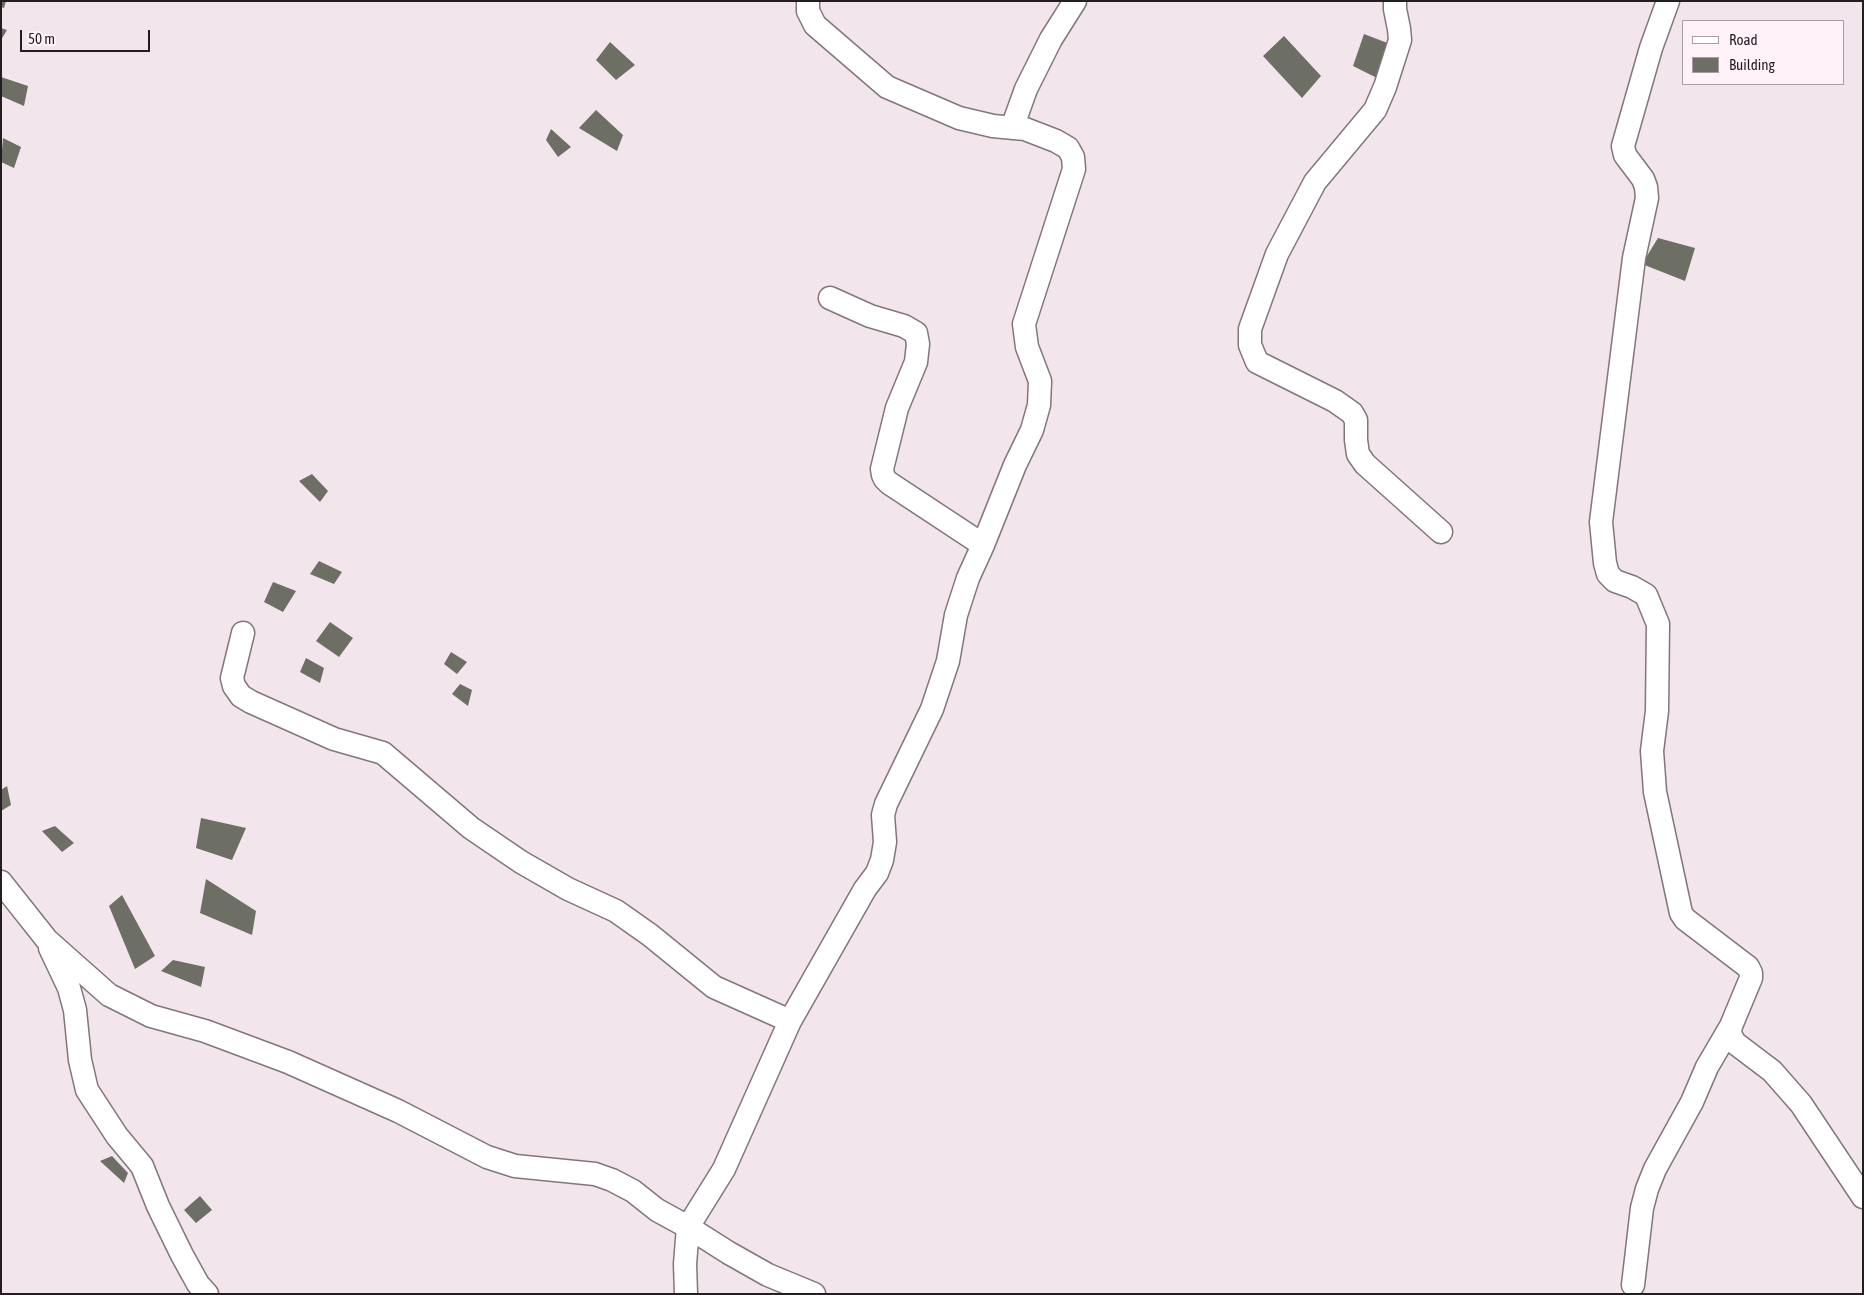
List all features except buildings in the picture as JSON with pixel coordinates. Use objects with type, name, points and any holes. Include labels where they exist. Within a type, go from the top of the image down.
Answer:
[{"type":"street","points":[[686,1294],[685,1264],[688,1227],[724,1169],[790,1021],[865,889],[877,873],[882,860],[885,842],[883,815],[886,804],[932,709],[948,661],[959,606],[968,578],[984,545],[1015,465],[1032,430],[1039,405],[1040,381],[1027,347],[1024,324],[1074,169],[1073,157],[1068,148],[1025,129],[993,126],[959,118],[887,86],[815,25],[808,11],[808,1]]},
{"type":"street","points":[[1012,128],[1030,81],[1051,40],[1076,1]]},
{"type":"street","points":[[1395,1],[1400,40],[1385,87],[1375,110],[1315,182],[1276,254],[1250,329],[1250,345],[1257,362],[1335,401],[1352,413],[1356,420],[1358,454],[1365,464],[1441,532]]},
{"type":"street","points":[[1633,1285],[1642,1208],[1655,1169],[1692,1102],[1707,1067],[1731,1026],[1742,1004],[1751,978],[1751,972],[1748,967],[1685,919],[1679,908],[1655,792],[1652,752],[1657,711],[1658,624],[1646,595],[1632,587],[1615,581],[1608,574],[1605,563],[1601,522],[1634,258],[1646,198],[1646,187],[1643,179],[1625,155],[1624,146],[1651,48],[1668,1]]},
{"type":"street","points":[[830,298],[870,316],[904,326],[916,333],[918,344],[916,362],[897,408],[882,468],[882,475],[889,483],[984,545]]},
{"type":"street","points":[[243,633],[232,678],[234,686],[241,696],[334,739],[384,753],[471,828],[521,862],[568,888],[616,911],[650,935],[714,987],[790,1021]]},
{"type":"street","points":[[1,882],[47,940],[109,994],[151,1016],[205,1031],[288,1062],[398,1111],[487,1157],[534,1170],[580,1172],[595,1174],[612,1180],[633,1191],[656,1210],[688,1227],[729,1253],[768,1275],[814,1294]]},
{"type":"street","points":[[47,940],[70,988],[75,1010],[80,1060],[86,1090],[118,1136],[142,1166],[158,1206],[182,1255],[198,1284],[207,1294]]},
{"type":"street","points":[[1731,1026],[1730,1034],[1735,1042],[1772,1071],[1801,1104],[1863,1197]]}]
